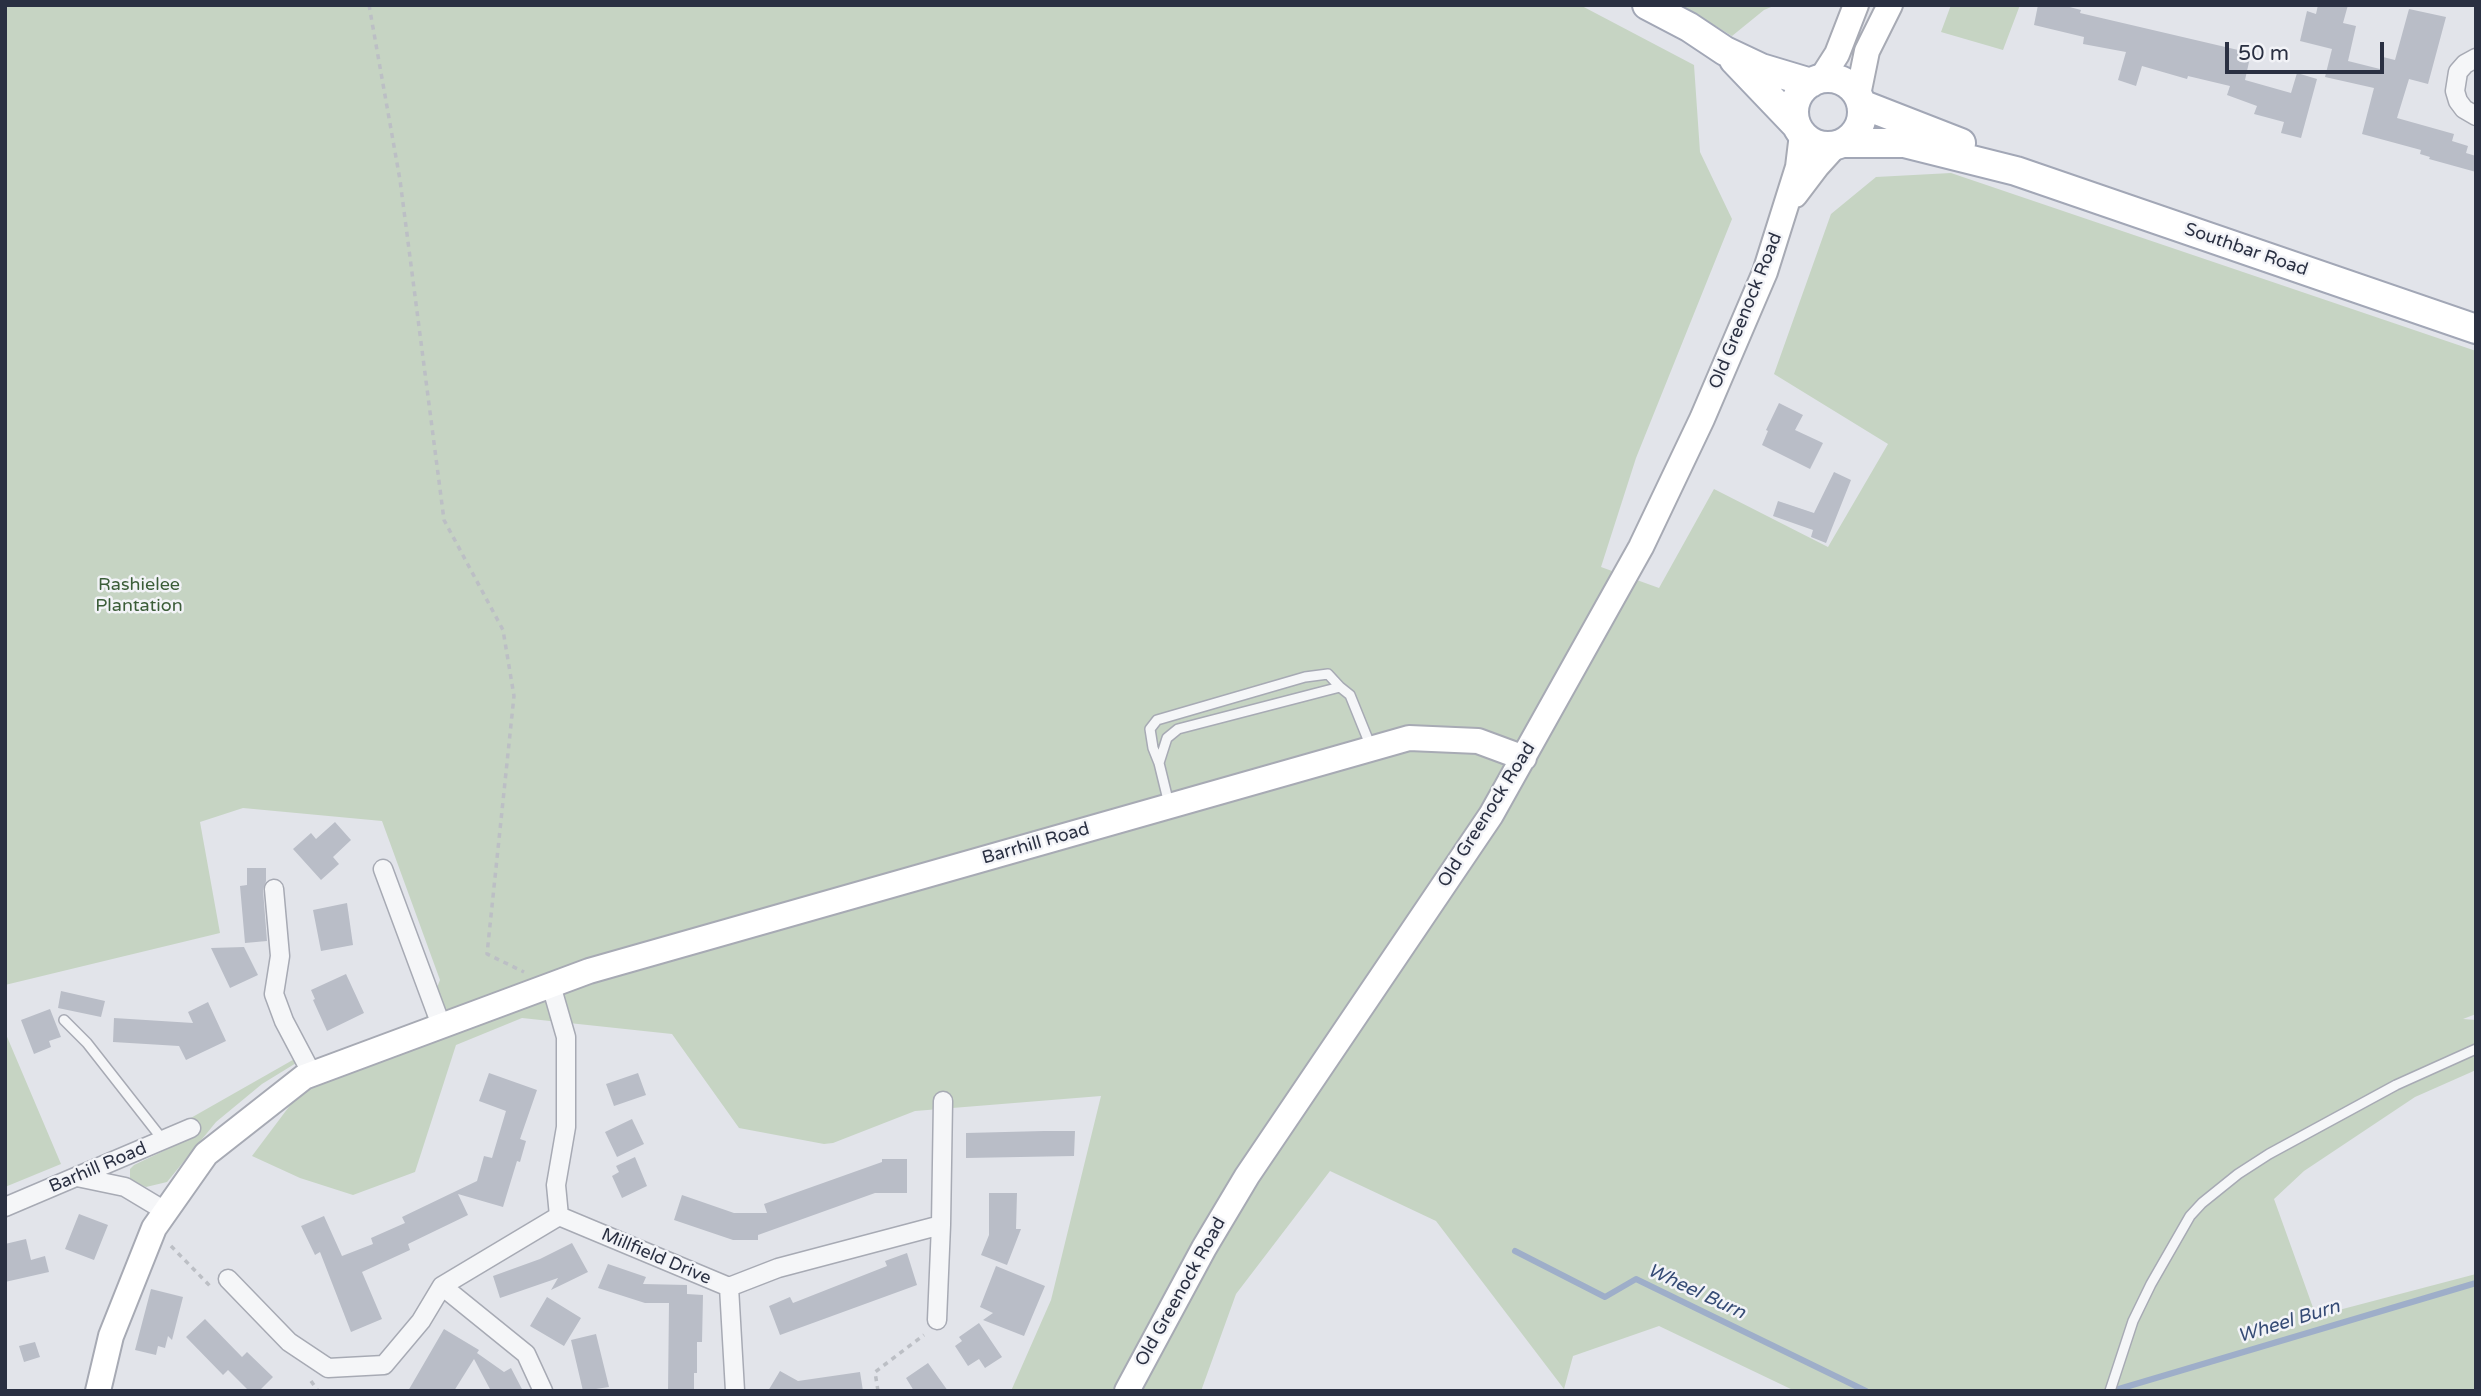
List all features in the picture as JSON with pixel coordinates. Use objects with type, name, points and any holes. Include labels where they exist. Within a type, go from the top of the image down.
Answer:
[{"type":"main road","points":[[1647,5],[1689,27],[1725,51],[1775,74],[1816,81],[1842,81],[1859,99],[1862,115],[1859,127],[1853,136],[1840,144],[1818,145],[1799,130],[1725,51]]},
{"type":"main road","points":[[1799,130],[1794,117],[1797,97],[1816,81]]},
{"type":"main road","name":"Southbar Road","points":[[1859,99],[1950,137],[2016,171]]},
{"type":"main road","name":"Southbar Road","points":[[1840,144],[1904,143],[2016,171],[2476,329]]},
{"type":"street","points":[[1816,81],[1837,54],[1856,5]]},
{"type":"street","points":[[1859,99],[1867,51],[1890,5]]},
{"type":"street","points":[[2476,58],[2458,72],[2455,91],[2464,109],[2476,116]]},
{"type":"street","name":"Old Greenock Road","points":[[1127,1391],[1204,1248],[1247,1176],[1491,815],[1641,547],[1702,419],[1765,272],[1798,167],[1799,130]]},
{"type":"street","name":"Old Greenock Road","points":[[1787,206],[1817,166],[1840,144]]},
{"type":"street","name":"Barrhill Road","points":[[99,1391],[111,1336],[159,1219],[206,1154],[304,1077],[602,967],[1409,738],[1478,741],[1524,758]]},
{"type":"street","points":[[383,869],[442,1025]]},
{"type":"street","points":[[274,889],[280,956],[274,994],[312,1074]]},
{"type":"street","points":[[228,1279],[289,1342],[328,1368],[384,1365],[421,1321],[442,1286],[559,1216],[556,1185],[566,1127],[566,1037],[551,985]]},
{"type":"street","points":[[937,1320],[942,1225],[943,1101]]},
{"type":"street","name":"Barhill Road","points":[[5,1207],[191,1128]]},
{"type":"street","points":[[78,1177],[125,1187],[159,1219]]},
{"type":"street","name":"Millfield Drive","points":[[559,1216],[729,1287],[778,1268],[942,1225]]},
{"type":"street","points":[[442,1286],[526,1354],[543,1391]]},
{"type":"street","points":[[729,1287],[735,1391]]},
{"type":"lane","points":[[1170,806],[1150,729],[1157,720],[1305,677],[1328,674],[1350,695],[1371,748]]},
{"type":"lane","points":[[1159,763],[1167,737],[1178,729],[1340,687]]},
{"type":"lane","points":[[64,1020],[87,1043],[163,1140]]},
{"type":"lane","points":[[2110,1391],[2133,1321],[2156,1274],[2190,1216],[2202,1203],[2269,1154],[2396,1085],[2476,1049]]},
{"type":"path","points":[[369,5],[400,180],[444,520],[503,631],[514,696],[487,954],[551,985]]},
{"type":"path","points":[[159,1219],[216,1292],[228,1279]]},
{"type":"path","points":[[878,1391],[875,1372],[930,1330],[937,1320]]},
{"type":"green space","name":"Rashielee Plantation","points":[[5,5],[1580,5],[1694,65],[1700,152],[1732,219],[1636,458],[1601,567],[1659,588],[1714,489],[1828,547],[1888,444],[1774,374],[1831,214],[1876,177],[1951,173],[2476,351],[2476,1014],[2463,1019],[2476,1020],[2476,1070],[2415,1097],[2304,1171],[2274,1199],[2316,1316],[2476,1274],[2476,1391],[1795,1391],[1659,1326],[1573,1356],[1564,1389],[1436,1221],[1330,1171],[1236,1294],[1201,1391],[1011,1391],[1051,1300],[1101,1096],[915,1111],[833,1143],[824,1144],[739,1128],[672,1034],[522,1018],[456,1045],[415,1172],[353,1195],[300,1178],[252,1156],[303,1088],[415,1045],[440,980],[382,821],[243,808],[200,822],[220,933],[5,985]]},
{"type":"green space","points":[[1681,5],[1776,5],[1764,10],[1732,36]]},
{"type":"green space","points":[[1951,5],[2020,5],[2003,50],[1941,32]]},
{"type":"green space","points":[[5,1032],[61,1164],[5,1187]]},
{"type":"green space","points":[[298,1057],[301,1060],[262,1084],[216,1122],[167,1182],[146,1187],[130,1180],[130,1169],[134,1165],[197,1135],[189,1119]]},
{"type":"building","points":[[2038,5],[2062,5],[2081,10],[2080,13],[2251,53],[2245,80],[2291,93],[2297,73],[2317,79],[2301,138],[2281,133],[2284,122],[2254,114],[2257,106],[2227,95],[2230,86],[2188,76],[2187,79],[2142,66],[2136,86],[2118,80],[2126,52],[2083,44],[2084,37],[2034,25]]},
{"type":"building","points":[[2318,5],[2348,5],[2343,23],[2356,26],[2348,61],[2380,69],[2383,57],[2395,60],[2409,9],[2446,17],[2428,84],[2409,79],[2397,118],[2454,134],[2452,141],[2468,146],[2466,153],[2476,156],[2476,172],[2429,159],[2430,157],[2420,154],[2421,150],[2362,134],[2374,88],[2325,77],[2332,49],[2300,41],[2307,11],[2316,14]]},
{"type":"building","points":[[1779,403],[1803,415],[1795,430],[1823,443],[1810,469],[1762,445]]},
{"type":"building","points":[[1834,472],[1851,480],[1826,543],[1811,537],[1813,530],[1773,516],[1778,501],[1814,513]]},
{"type":"building","points":[[335,822],[351,840],[333,857],[339,864],[321,880],[293,849],[311,833],[316,839]]},
{"type":"building","points":[[247,868],[266,868],[263,890],[267,941],[245,943],[240,886],[247,885]]},
{"type":"building","points":[[347,903],[353,945],[321,951],[313,910]]},
{"type":"building","points":[[244,947],[258,975],[230,988],[211,948]]},
{"type":"building","points":[[346,974],[364,1013],[327,1031],[311,990]]},
{"type":"building","points":[[61,991],[105,1001],[101,1017],[58,1008]]},
{"type":"building","points":[[208,1002],[226,1041],[186,1060],[179,1046],[113,1042],[114,1018],[193,1023],[188,1012]]},
{"type":"building","points":[[50,1009],[61,1037],[49,1041],[51,1047],[34,1054],[21,1020]]},
{"type":"building","points":[[489,1073],[537,1090],[520,1139],[526,1141],[520,1162],[517,1161],[503,1207],[458,1194],[468,1215],[408,1244],[410,1250],[362,1272],[382,1319],[351,1332],[320,1252],[315,1255],[301,1226],[324,1216],[342,1256],[373,1244],[371,1238],[405,1223],[402,1217],[477,1181],[484,1156],[492,1158],[506,1111],[479,1101]]},
{"type":"building","points":[[638,1073],[646,1095],[614,1106],[606,1084]]},
{"type":"building","points":[[632,1119],[644,1144],[617,1157],[605,1132]]},
{"type":"building","points":[[1075,1131],[1074,1156],[966,1158],[966,1133]]},
{"type":"building","points":[[635,1157],[647,1186],[622,1198],[612,1176],[619,1172],[616,1166]]},
{"type":"building","points":[[882,1159],[907,1159],[907,1193],[875,1193],[758,1235],[758,1240],[733,1240],[674,1220],[682,1195],[734,1213],[767,1213],[764,1204],[882,1162]]},
{"type":"building","points":[[989,1193],[1017,1193],[1016,1229],[1021,1229],[1007,1265],[981,1255],[989,1235]]},
{"type":"building","points":[[79,1214],[108,1225],[94,1260],[65,1249]]},
{"type":"building","points":[[26,1239],[31,1260],[45,1256],[49,1272],[5,1282],[5,1244]]},
{"type":"building","points":[[572,1243],[588,1272],[551,1290],[558,1278],[500,1298],[493,1276],[540,1259]]},
{"type":"building","points":[[907,1253],[917,1285],[780,1335],[769,1306],[790,1297],[793,1303],[887,1266],[885,1261]]},
{"type":"building","points":[[608,1264],[646,1277],[643,1284],[687,1285],[687,1294],[703,1295],[702,1342],[697,1342],[694,1391],[668,1391],[669,1303],[645,1303],[598,1288]]},
{"type":"building","points":[[996,1266],[1045,1286],[1024,1336],[983,1320],[993,1313],[980,1307]]},
{"type":"building","points":[[151,1289],[183,1297],[172,1340],[168,1336],[165,1348],[158,1346],[156,1355],[135,1350]]},
{"type":"building","points":[[547,1297],[581,1318],[564,1346],[530,1326]]},
{"type":"building","points":[[205,1319],[242,1357],[247,1352],[273,1377],[259,1391],[249,1391],[228,1370],[223,1375],[186,1337]]},
{"type":"building","points":[[979,1323],[1002,1357],[985,1368],[979,1359],[968,1366],[955,1346],[962,1341],[959,1337]]},
{"type":"building","points":[[444,1329],[479,1350],[477,1353],[504,1372],[511,1368],[523,1391],[491,1391],[474,1359],[454,1391],[408,1391]]},
{"type":"building","points":[[596,1334],[609,1387],[583,1391],[571,1340]]},
{"type":"building","points":[[35,1342],[40,1357],[24,1362],[19,1346]]},
{"type":"building","points":[[928,1363],[948,1391],[914,1391],[906,1378]]},
{"type":"building","points":[[780,1371],[798,1381],[860,1372],[863,1391],[768,1391]]},
{"type":"waterway","name":"Wheel Burn","points":[[1515,1251],[1605,1297],[1636,1279],[1866,1391]]},
{"type":"waterway","name":"Wheel Burn","points":[[2112,1391],[2476,1283]]}]
